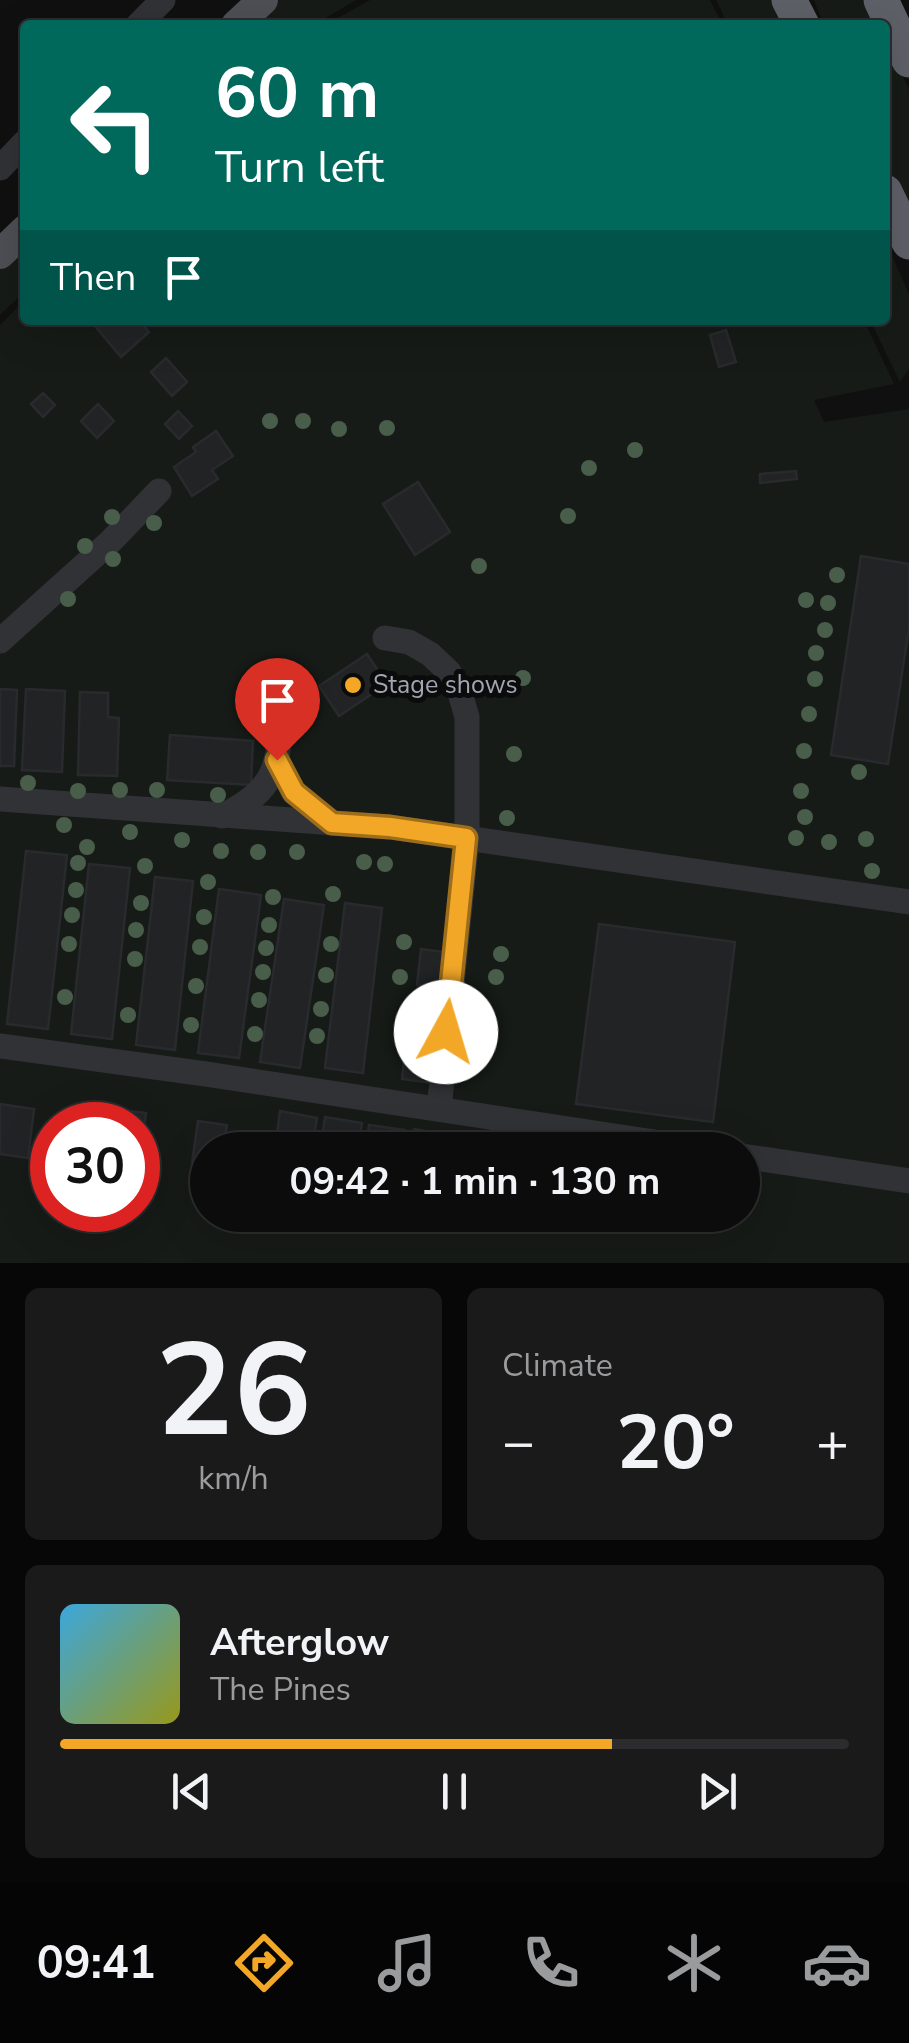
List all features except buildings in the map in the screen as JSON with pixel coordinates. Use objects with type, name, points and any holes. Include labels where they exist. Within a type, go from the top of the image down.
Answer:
[{"type":"highway","points":[[881,0],[909,60]]},
{"type":"highway","points":[[890,202],[909,242]]},
{"type":"main road","points":[[241,20],[263,0]]},
{"type":"main road","points":[[0,254],[20,235]]},
{"type":"street","points":[[143,20],[162,0]]},
{"type":"street","points":[[0,168],[20,147]]},
{"type":"street","points":[[0,641],[111,541],[159,490]]},
{"type":"street","points":[[385,638],[409,642],[449,672],[467,717],[466,838],[439,1109]]},
{"type":"street","points":[[222,816],[264,789],[277,760],[282,702]]},
{"type":"street","points":[[277,760],[294,792],[332,823]]},
{"type":"street","points":[[0,800],[390,827],[909,902]]},
{"type":"street","points":[[0,1046],[589,1132]]},
{"type":"street","points":[[760,1159],[909,1181]]},
{"type":"shaded area","points":[[279,0],[356,0],[322,20],[257,20]]},
{"type":"shaded area","points":[[370,0],[710,0],[720,20],[334,20]]},
{"type":"shaded area","points":[[716,0],[777,0],[787,20],[726,20]]},
{"type":"shaded area","points":[[814,0],[862,0],[873,20],[822,20]]},
{"type":"shaded area","points":[[890,53],[909,89],[909,210],[890,170]]},
{"type":"shaded area","points":[[20,250],[20,296],[0,315],[0,270]]},
{"type":"shaded area","points":[[890,251],[909,294],[909,369],[900,382],[872,325],[890,325]]},
{"type":"shaded area","points":[[20,305],[20,325],[866,325],[894,384],[814,400],[824,422],[909,409],[909,1263],[0,1263],[0,325]]},
{"type":"place","name":"Stage shows","points":[[353,685]]},
{"type":"route","points":[[277,760],[294,792],[332,823],[466,838],[446,1032]]}]
